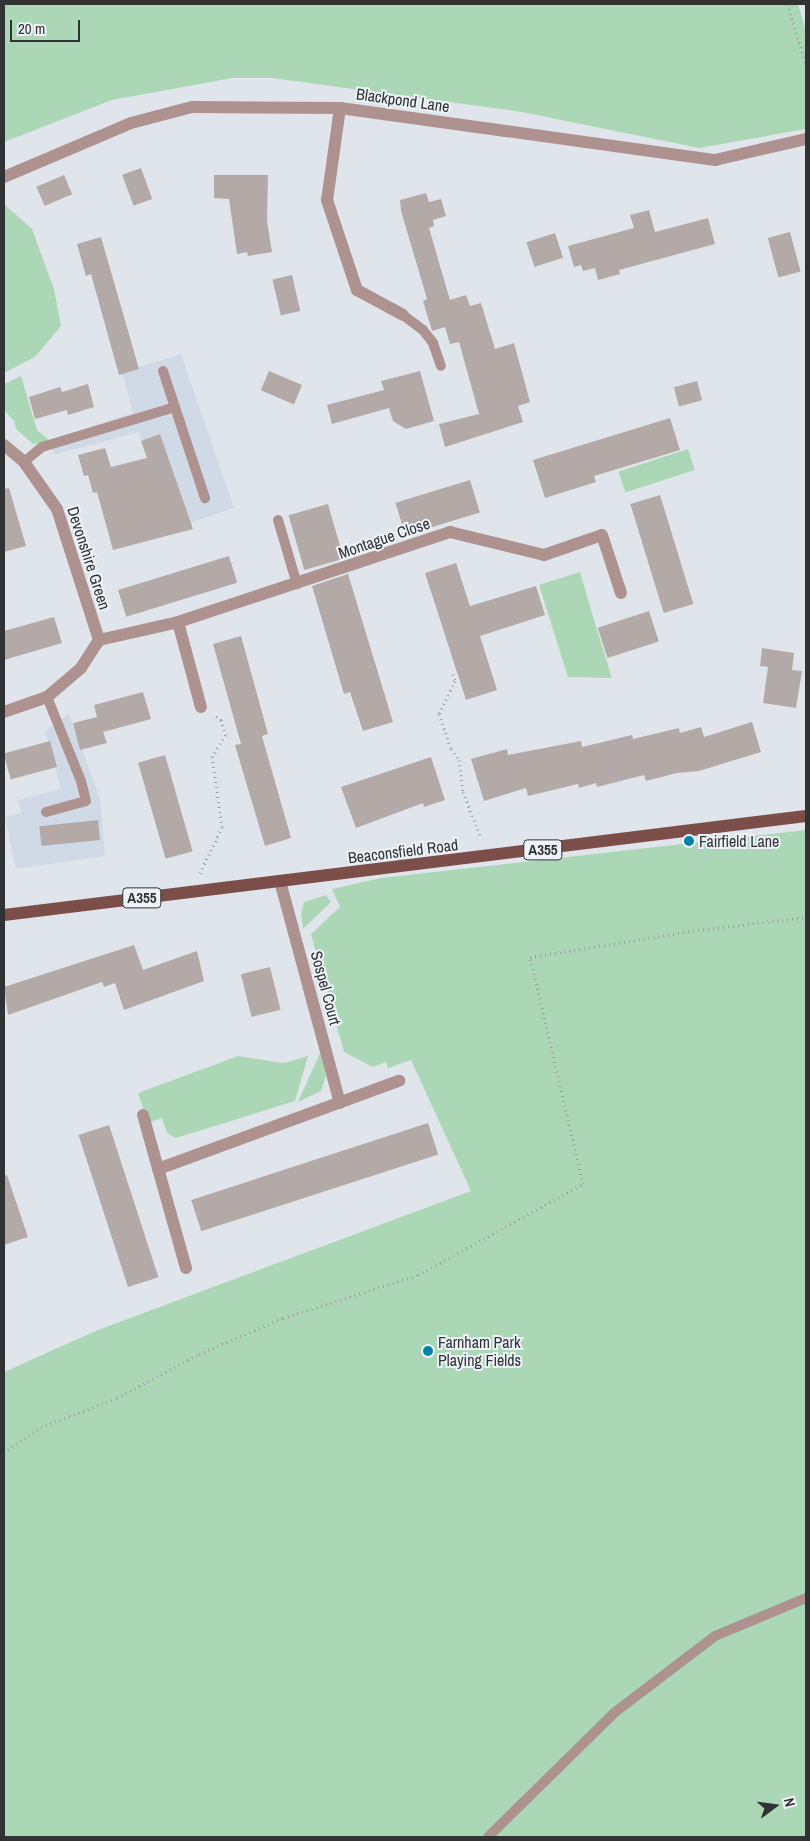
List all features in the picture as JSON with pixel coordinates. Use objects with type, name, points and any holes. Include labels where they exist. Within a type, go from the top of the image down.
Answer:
[{"type":"main road","name":"Beaconsfield Road","points":[[4,915],[489,857],[806,816]]},
{"type":"street","name":"Blackpond Lane","points":[[4,177],[132,123],[192,107],[340,108],[715,160],[806,139]]},
{"type":"street","points":[[340,108],[327,200],[357,290],[403,315]]},
{"type":"street","name":"Devonshire Green","points":[[4,445],[24,462],[57,509],[99,640]]},
{"type":"street","name":"Montague Close","points":[[178,622],[450,532],[544,555],[602,535],[621,593]]},
{"type":"street","points":[[4,712],[47,697],[81,668],[99,640],[178,622],[201,707]]},
{"type":"street","name":"Sospel Court","points":[[280,881],[340,1103]]},
{"type":"street","points":[[158,1169],[399,1081]]},
{"type":"street","points":[[143,1115],[186,1268]]},
{"type":"lane","points":[[403,315],[423,330],[433,344],[441,366]]},
{"type":"lane","points":[[163,371],[205,498]]},
{"type":"lane","points":[[24,462],[42,446],[175,406]]},
{"type":"lane","points":[[278,520],[297,584]]},
{"type":"lane","points":[[46,812],[86,802],[81,781],[47,697]]},
{"type":"lane","points":[[488,1837],[614,1713],[716,1636],[806,1598]]},
{"type":"path","points":[[787,4],[806,64]]},
{"type":"path","points":[[453,674],[455,681],[439,714],[451,749],[459,760],[462,792],[489,857]]},
{"type":"path","points":[[191,892],[222,828],[212,757],[226,735],[221,720],[201,707]]},
{"type":"path","points":[[4,1453],[41,1427],[117,1398],[199,1354],[283,1318],[418,1275],[583,1184],[530,957],[698,930],[806,917]]},
{"type":"shaded area","points":[[181,354],[234,508],[173,529],[139,432],[54,455],[50,441],[133,413],[122,372]]},
{"type":"shaded area","points":[[69,714],[100,798],[105,856],[16,869],[5,817],[21,813],[18,800],[61,789],[45,731]]},
{"type":"green space","points":[[4,4],[798,4],[806,31],[806,129],[699,148],[522,112],[272,78],[232,78],[112,100],[4,142]]},
{"type":"green space","points":[[4,204],[32,229],[54,289],[61,326],[35,357],[4,373]]},
{"type":"green space","points":[[21,376],[37,430],[50,441],[33,444],[16,429],[14,421],[4,410],[4,384]]},
{"type":"green space","points":[[688,449],[695,470],[625,492],[619,472]]},
{"type":"green space","points":[[580,572],[612,678],[568,677],[539,585]]},
{"type":"green space","name":"Farnham Park Playing Fields","points":[[806,830],[806,1837],[4,1837],[4,1372],[98,1330],[471,1191],[411,1060],[388,1068],[386,1062],[373,1067],[344,1052],[311,934],[340,907],[332,889],[381,878]]},
{"type":"green space","points":[[326,895],[331,902],[303,929],[301,913],[304,902]]},
{"type":"green space","points":[[321,1051],[326,1076],[321,1091],[298,1102]]},
{"type":"green space","points":[[238,1056],[284,1063],[308,1056],[295,1101],[176,1138],[167,1133],[162,1118],[148,1123],[138,1093]]},
{"type":"building","points":[[141,168],[152,199],[133,206],[122,175]]},
{"type":"building","points":[[64,175],[72,194],[45,206],[36,187]]},
{"type":"building","points":[[214,175],[268,175],[267,221],[272,252],[248,256],[247,252],[237,254],[229,199],[214,198]]},
{"type":"building","points":[[426,193],[429,202],[441,199],[446,216],[433,220],[434,226],[429,228],[450,300],[466,295],[470,306],[481,303],[495,349],[514,343],[530,402],[518,406],[523,422],[445,447],[439,424],[479,414],[459,342],[450,344],[445,327],[432,331],[423,301],[427,299],[401,211],[400,200]]},
{"type":"building","points":[[649,210],[655,232],[708,218],[715,244],[619,270],[620,274],[598,280],[595,268],[583,271],[581,265],[574,267],[568,246],[634,228],[630,215]]},
{"type":"building","points":[[790,232],[801,272],[778,278],[768,238]]},
{"type":"building","points":[[555,233],[563,258],[535,267],[526,242]]},
{"type":"building","points":[[101,237],[139,369],[119,375],[91,274],[86,276],[77,244]]},
{"type":"building","points":[[292,275],[300,311],[281,316],[273,279]]},
{"type":"building","points":[[269,371],[302,385],[294,404],[261,390]]},
{"type":"building","points":[[420,371],[434,421],[406,429],[393,421],[389,408],[332,424],[327,405],[384,390],[381,381]]},
{"type":"building","points":[[697,381],[702,400],[679,407],[674,387]]},
{"type":"building","points":[[88,384],[94,407],[68,415],[67,410],[35,419],[29,397],[60,387],[62,392]]},
{"type":"building","points":[[670,418],[680,450],[594,476],[596,482],[545,498],[533,460]]},
{"type":"building","points":[[160,434],[193,529],[113,550],[97,492],[93,493],[88,475],[84,476],[78,455],[105,448],[111,467],[147,458],[141,441]]},
{"type":"building","points":[[470,480],[480,513],[405,535],[395,503]]},
{"type":"building","points":[[9,488],[26,546],[4,552],[4,489]]},
{"type":"building","points":[[660,495],[693,604],[664,613],[630,504]]},
{"type":"building","points":[[328,504],[344,559],[304,570],[289,515]]},
{"type":"building","points":[[229,556],[237,583],[126,617],[118,590]]},
{"type":"building","points":[[456,563],[470,606],[536,586],[545,615],[480,636],[497,690],[466,700],[425,573]]},
{"type":"building","points":[[348,574],[393,722],[363,731],[350,692],[344,694],[312,586]]},
{"type":"building","points":[[649,611],[659,641],[608,658],[598,628]]},
{"type":"building","points":[[54,617],[62,643],[4,660],[4,631]]},
{"type":"building","points":[[241,636],[268,734],[262,736],[291,838],[265,846],[235,745],[241,744],[213,644]]},
{"type":"building","points":[[762,648],[794,653],[792,670],[802,671],[796,708],[763,703],[768,667],[760,666]]},
{"type":"building","points":[[143,692],[151,719],[103,732],[107,743],[80,750],[73,723],[97,717],[94,705]]},
{"type":"building","points":[[752,722],[761,752],[699,771],[677,773],[646,781],[644,775],[597,787],[596,783],[579,788],[578,784],[528,796],[526,788],[484,801],[471,759],[507,749],[508,755],[581,741],[582,747],[632,735],[633,739],[679,728],[680,733],[701,727],[704,737]]},
{"type":"building","points":[[50,741],[57,767],[11,780],[4,753]]},
{"type":"building","points":[[165,755],[193,851],[166,859],[138,763]]},
{"type":"building","points":[[431,757],[445,800],[424,807],[423,803],[356,828],[341,787]]},
{"type":"building","points":[[98,820],[100,840],[41,846],[39,826]]},
{"type":"building","points":[[134,945],[143,970],[197,951],[204,981],[124,1010],[115,983],[104,987],[102,982],[8,1015],[4,987]]},
{"type":"building","points":[[270,967],[281,1010],[252,1017],[241,974]]},
{"type":"building","points":[[428,1123],[438,1154],[201,1231],[191,1200]]},
{"type":"building","points":[[109,1125],[158,1277],[128,1287],[79,1135]]},
{"type":"building","points":[[7,1175],[28,1237],[4,1245],[4,1176]]},
{"type":"place","name":"Fairfield Lane","points":[[689,841]]},
{"type":"place","name":"Farnham Park Playing Fields","points":[[428,1351]]}]
